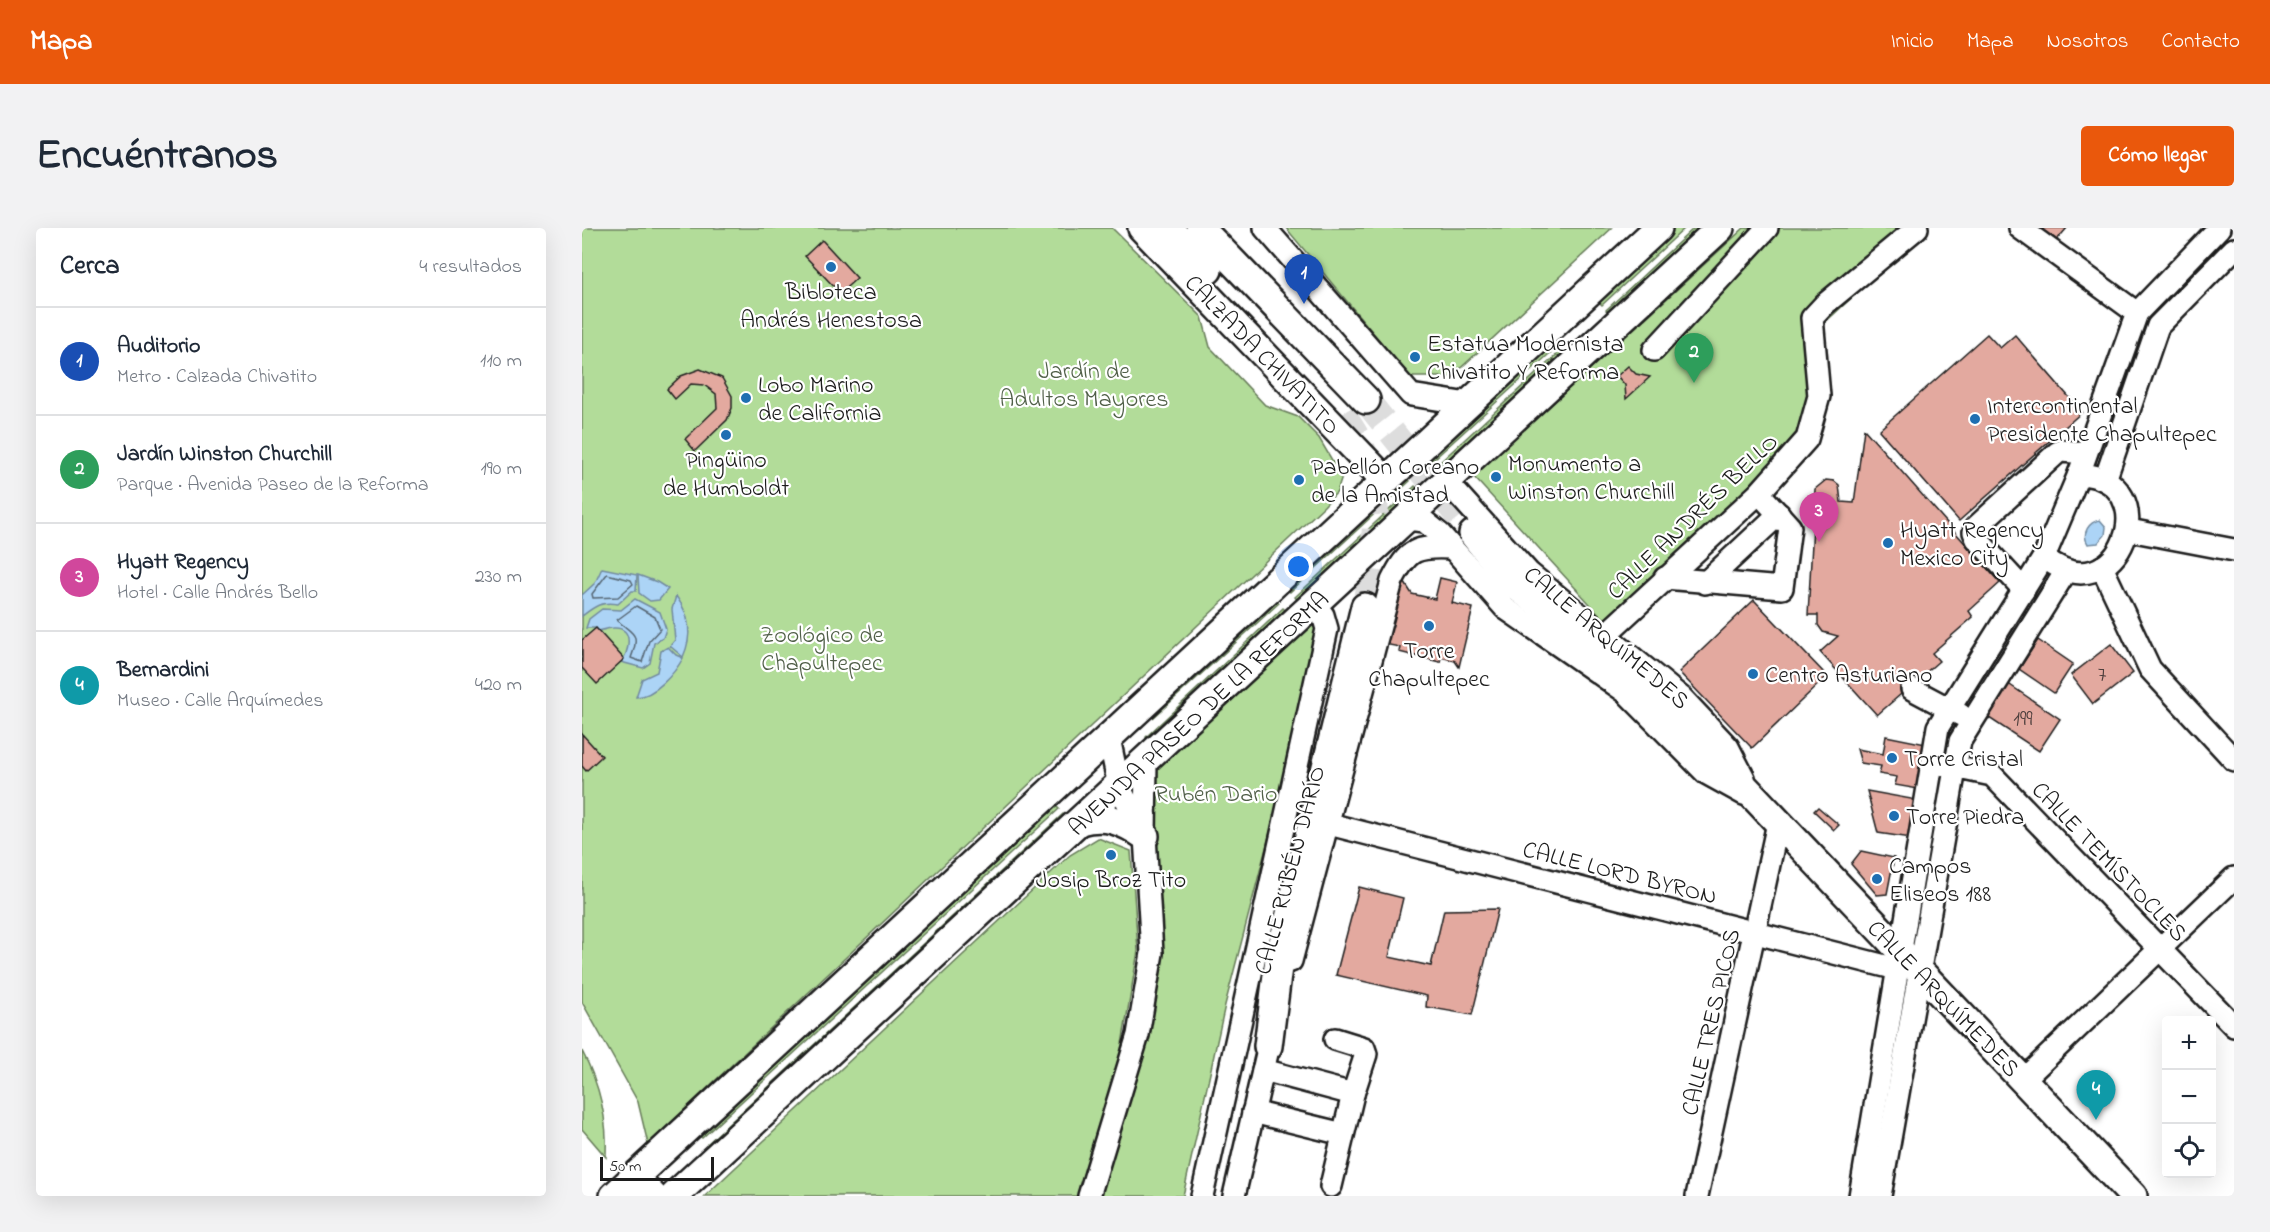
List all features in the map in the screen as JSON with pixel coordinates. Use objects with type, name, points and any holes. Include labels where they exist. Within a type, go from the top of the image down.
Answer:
[{"type":"main road","name":"CALZADA CHIVATITO","points":[[1142,228],[1385,480]]},
{"type":"main road","points":[[1168,228],[1342,413]]},
{"type":"main road","name":"CALZADA CHIVATITO","points":[[1200,228],[1366,400]]},
{"type":"main road","name":"AVENIDA PASEO DE LA REFORMA","points":[[674,1196],[1720,228]]},
{"type":"main road","name":"AVENIDA PASEO DE LA REFORMA","points":[[614,1196],[1468,404],[1649,233]]},
{"type":"main road","name":"CALLE ARQUÍMEDES","points":[[1462,541],[1513,584],[1648,685],[1778,823],[1906,965],[2023,1080],[2133,1196]]},
{"type":"main road","points":[[1265,1058],[1279,959],[1365,607]]},
{"type":"main road","points":[[1080,821],[1096,817],[1112,819],[1144,836]]},
{"type":"main road","points":[[634,1177],[652,1196]]},
{"type":"street","points":[[1265,228],[1411,394],[1468,404]]},
{"type":"street","points":[[1654,350],[1767,228]]},
{"type":"street","name":"CALLE ANDRÉS BELLO","points":[[1605,635],[1759,493],[1807,439],[1819,396],[1812,318],[1825,304],[1917,228]]},
{"type":"street","points":[[2020,228],[2138,313]]},
{"type":"street","points":[[1880,1196],[1906,965],[1938,727],[2044,557],[2079,474],[2138,313],[2219,228],[2234,241]]},
{"type":"street","points":[[2105,480],[2158,326],[2234,249]]},
{"type":"street","points":[[2019,474],[2051,446],[2057,444],[2065,451]]},
{"type":"street","points":[[2024,590],[1974,532],[1979,524],[2057,453],[2065,451],[2086,453]]},
{"type":"street","points":[[2044,557],[2066,571],[2084,572],[2102,567],[2121,550],[2129,530],[2127,508],[2122,498],[2105,480],[2079,474]]},
{"type":"street","name":"CALLE ARQUÍMEDES","points":[[1447,482],[1529,573],[1682,698],[1728,747],[1756,800]]},
{"type":"street","points":[[1665,578],[1782,588],[1790,526],[1759,493]]},
{"type":"street","points":[[1705,583],[1779,514]]},
{"type":"street","name":"CALLE ARQUÍMEDES","points":[[1407,519],[1424,521],[1462,541]]},
{"type":"street","points":[[2129,530],[2234,550]]},
{"type":"street","name":"CALLE RUBÉN DARÍO","points":[[1234,1196],[1265,1058],[1329,824],[1382,611],[1402,560],[1414,551],[1462,541]]},
{"type":"street","points":[[2102,567],[2150,669],[2234,760]]},
{"type":"street","points":[[1860,1196],[1906,965],[1956,766],[1960,741],[2066,571]]},
{"type":"street","name":"CALLE RUBÉN DARÍO","points":[[1202,1196],[1327,628],[1323,615],[1314,605]]},
{"type":"street","points":[[1912,689],[1972,721]]},
{"type":"street","points":[[1109,738],[1119,786],[1144,836]]},
{"type":"street","points":[[1089,1196],[1138,1035],[1152,953],[1144,836],[1146,761]]},
{"type":"street","name":"CALLE TEMÍSTOCLES","points":[[1932,764],[1956,766],[1992,775],[2234,1026]]},
{"type":"street","name":"CALLE TRES PICOS","points":[[1697,1196],[1756,933],[1778,823]]},
{"type":"street","name":"CALLE LORD BYRON","points":[[1329,824],[1756,933],[1906,965]]},
{"type":"street","points":[[2023,1080],[2234,878]]},
{"type":"street","points":[[1330,1186],[1365,1051],[1335,1039]]},
{"type":"street","points":[[1265,1058],[1353,1094]]},
{"type":"street","points":[[1253,1112],[1343,1134]]},
{"type":"green space","name":"Zoológico de Chapultepec","points":[[582,228],[1112,228],[1202,317],[1210,347],[1265,405],[1298,417],[1319,438],[1342,477],[1337,492],[1324,506],[648,1144],[638,1102],[582,1002]]},
{"type":"green space","points":[[1286,228],[1612,228],[1451,377],[1410,377]]},
{"type":"green space","points":[[1673,228],[1685,228],[1602,305],[1596,299]]},
{"type":"green space","points":[[1694,228],[1706,228],[1611,315],[1606,310]]},
{"type":"green space","points":[[1744,228],[1927,228],[1819,328],[1806,438],[1610,626],[1473,476]]},
{"type":"green space","points":[[1554,339],[1559,345],[1421,471],[1416,465]]},
{"type":"green space","points":[[1563,349],[1569,355],[1431,482],[1425,476]]},
{"type":"green space","points":[[1405,475],[1410,481],[1290,592],[1285,587]]},
{"type":"green space","points":[[1415,486],[1420,492],[1300,603],[1295,597]]},
{"type":"green space","points":[[1274,597],[1279,603],[1153,718],[1162,702]]},
{"type":"green space","points":[[1283,608],[1289,614],[1147,746],[1146,737]]},
{"type":"green space","name":"Rubén Dario","points":[[1308,615],[1320,622],[1321,637],[1225,1005],[1183,1196],[1099,1196],[1124,1122],[1161,958],[1155,809],[1150,769]]},
{"type":"green space","points":[[1053,803],[1059,809],[702,1138],[696,1133]]},
{"type":"green space","points":[[1063,814],[1068,820],[712,1149],[707,1144]]},
{"type":"green space","points":[[1098,838],[1131,851],[1138,951],[1121,1050],[1079,1196],[705,1196],[1070,855]]},
{"type":"green space","points":[[582,1051],[594,1076],[602,1102],[606,1129],[606,1157],[582,1129]]},
{"type":"water","points":[[2100,520],[2106,527],[2105,535],[2098,543],[2088,544],[2085,536],[2087,529],[2092,523]]},
{"type":"water","points":[[602,568],[637,575],[636,591],[632,591],[618,604],[598,605],[582,616],[582,595],[595,583]]},
{"type":"water","points":[[638,575],[668,589],[659,600],[650,601],[639,593]]},
{"type":"water","points":[[676,596],[687,618],[689,633],[683,657],[670,646],[675,640],[672,609]]},
{"type":"water","points":[[635,599],[660,612],[666,629],[663,638],[654,643],[650,663],[643,668],[621,662],[628,648],[625,631],[611,628],[599,631],[596,628],[586,628],[589,619],[602,609],[621,610]]},
{"type":"water","points":[[668,647],[683,658],[657,689],[636,697],[642,679],[657,672],[661,651]]},
{"type":"building","points":[[2037,228],[2067,228],[2056,241]]},
{"type":"building","name":"Bibloteca Andrés Henestosa","points":[[822,240],[857,278],[840,293],[805,256]]},
{"type":"building","points":[[1987,334],[2000,348],[2015,335],[2082,412],[1959,521],[1879,430]]},
{"type":"building","points":[[1628,366],[1636,374],[1650,377],[1626,399],[1625,385],[1617,376]]},
{"type":"building","points":[[700,369],[722,378],[732,396],[732,408],[727,420],[695,451],[685,439],[717,408],[716,394],[704,385],[691,384],[675,399],[667,389],[681,376]]},
{"type":"building","name":"Hyatt Regency Mexico City","points":[[1864,429],[2000,583],[1969,611],[1973,617],[1932,653],[1939,661],[1877,715],[1820,652],[1838,636],[1823,632],[1818,625],[1818,615],[1808,615],[1815,489],[1826,480],[1834,481],[1839,485],[1841,502],[1854,503]]},
{"type":"building","name":"Torre Chapultepec","points":[[1401,577],[1412,594],[1435,599],[1440,578],[1457,582],[1452,603],[1473,608],[1459,667],[1455,661],[1441,657],[1440,662],[1399,652],[1400,647],[1384,644]]},
{"type":"building","name":"Centro Asturiano","points":[[1754,600],[1827,676],[1752,748],[1679,672]]},
{"type":"building","points":[[596,628],[624,659],[597,684],[582,668],[582,640]]},
{"type":"building","points":[[2038,640],[2073,664],[2054,693],[2019,669]]},
{"type":"building","points":[[2111,644],[2133,673],[2093,704],[2071,675]]},
{"type":"building","points":[[2007,683],[2060,719],[2039,751],[1986,716]]},
{"type":"building","points":[[582,734],[602,756],[586,771],[582,766]]},
{"type":"building","name":"Torre Cristal","points":[[1886,736],[1926,744],[1918,789],[1895,785],[1897,777],[1879,774],[1881,766],[1861,763],[1857,749],[1883,754]]},
{"type":"building","name":"Torre Piedra","points":[[1867,791],[1917,800],[1911,838],[1878,833]]},
{"type":"building","points":[[1818,807],[1839,825],[1834,830],[1814,811]]},
{"type":"building","name":"Campos Eliseos 188","points":[[1861,851],[1894,858],[1887,894],[1877,895],[1851,864]]},
{"type":"building","points":[[1359,887],[1403,898],[1389,957],[1431,966],[1444,910],[1498,909],[1472,1015],[1426,1007],[1427,996],[1336,975]]},
{"type":"tunnel","points":[[1366,400],[1473,534]]},
{"type":"tunnel","points":[[1342,413],[1361,446],[1373,485],[1374,546],[1365,607]]},
{"type":"place","name":"Bibloteca Andrés Henestosa","points":[[831,267]]},
{"type":"place","name":"Auditorio","points":[[1304,304]]},
{"type":"place","name":"Estatua Modernista Chivatito Y Reforma","points":[[1415,357]]},
{"type":"place","name":"Jardín Winston Churchill","points":[[1694,383]]},
{"type":"place","name":"Lobo Marino de California","points":[[746,398]]},
{"type":"place","name":"Intercontinental Presidente Chapultepec","points":[[1975,419]]},
{"type":"place","name":"Pingüino de Humboldt","points":[[726,435]]},
{"type":"place","name":"Monumento a Winston Churchill","points":[[1496,477]]},
{"type":"place","name":"Pabellón Coreano de la Amistad","points":[[1299,480]]},
{"type":"place","name":"Hyatt Regency","points":[[1819,542]]},
{"type":"place","name":"Hyatt Regency Mexico City","points":[[1888,543]]},
{"type":"place","name":"Torre Chapultepec","points":[[1429,626]]},
{"type":"place","name":"Centro Asturiano","points":[[1753,674]]},
{"type":"place","name":"Torre Cristal","points":[[1892,758]]},
{"type":"place","name":"Torre Piedra","points":[[1894,816]]},
{"type":"place","name":"Josip Broz Tito","points":[[1111,855]]},
{"type":"place","name":"Campos Eliseos 188","points":[[1877,879]]},
{"type":"place","name":"Bernardini","points":[[2096,1120]]},
{"type":"park label","name":"Jardín de Adultos Mayores","points":[[1084,384]]}]
